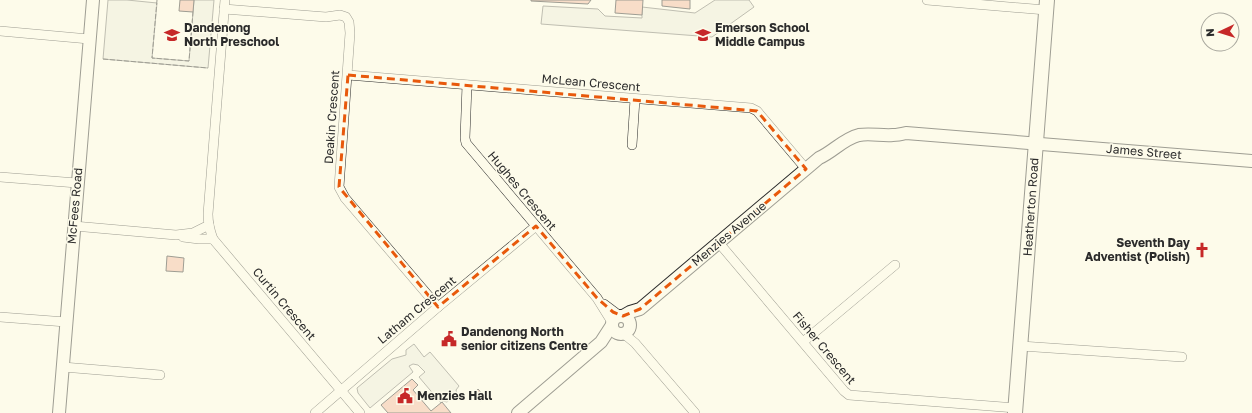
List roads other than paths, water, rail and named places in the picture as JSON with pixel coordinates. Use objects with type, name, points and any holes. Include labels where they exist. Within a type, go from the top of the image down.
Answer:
[{"type":"main road","name":"Heatherton Road","points":[[1016,410],[1046,5]]},
{"type":"street","name":"McFees Road","points":[[59,413],[93,0]]},
{"type":"street","points":[[927,0],[1046,5]]},
{"type":"street","points":[[176,235],[183,238],[213,239],[208,214],[224,4]]},
{"type":"street","name":"Deakin Crescent","points":[[224,4],[326,17],[344,15],[348,19],[350,28],[348,74],[339,187],[346,198],[438,307]]},
{"type":"street","points":[[0,31],[89,39]]},
{"type":"street","name":"McLean Crescent","points":[[348,74],[751,108],[760,114],[806,169]]},
{"type":"street","name":"Hughes Crescent","points":[[467,85],[466,143],[695,413]]},
{"type":"street","points":[[632,145],[635,99]]},
{"type":"street","name":"Menzies Avenue","points":[[523,411],[601,342],[612,339],[630,312],[640,309],[819,158],[826,155],[844,141],[866,134],[893,135],[906,133],[1036,143]]},
{"type":"street","name":"James Street","points":[[1036,143],[1252,161]]},
{"type":"street","points":[[0,177],[77,183]]},
{"type":"street","points":[[74,226],[176,235],[193,232],[209,225]]},
{"type":"street","name":"Latham Crescent","points":[[315,413],[438,307],[536,226]]},
{"type":"street","name":"Curtin Crescent","points":[[213,239],[360,413]]},
{"type":"street","name":"Fisher Crescent","points":[[718,243],[849,395],[1016,410]]},
{"type":"street","points":[[803,342],[895,265]]},
{"type":"street","points":[[0,317],[66,322]]},
{"type":"street","points":[[1021,346],[1182,357]]},
{"type":"street","points":[[63,367],[160,375]]},
{"type":"place","name":"Dandenong North Preschool","points":[[172,35]]},
{"type":"place","name":"Emerson School Middle Campus","points":[[703,35]]},
{"type":"place","name":"Seventh Day Adventist (Polish)","points":[[1202,250]]},
{"type":"place","name":"Dandenong North senior citizens Centre","points":[[449,339]]},
{"type":"place","name":"Menzies Hall","points":[[405,396]]}]
